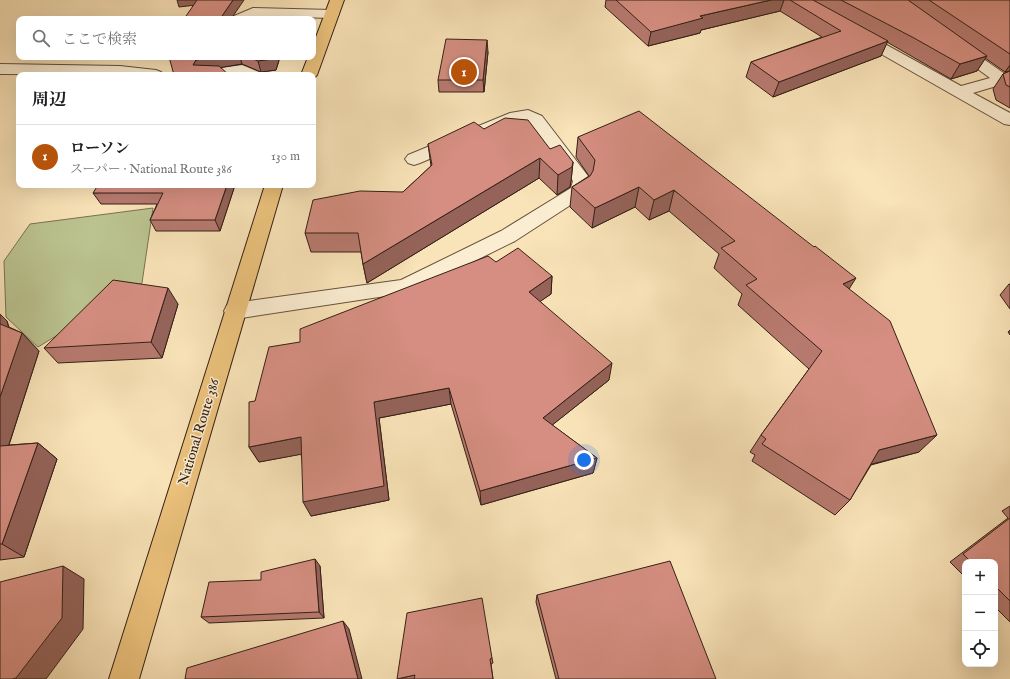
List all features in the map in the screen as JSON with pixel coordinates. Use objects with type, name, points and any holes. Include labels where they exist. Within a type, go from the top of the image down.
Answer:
[{"type":"highway","points":[[316,46],[332,14],[337,0]]},
{"type":"highway","points":[[309,72],[312,60]]},
{"type":"highway","name":"National Route 386","points":[[124,679],[273,188]]},
{"type":"street","points":[[245,16],[253,12],[332,14]]},
{"type":"street","points":[[844,28],[1010,120]]},
{"type":"street","points":[[946,39],[1006,78]]},
{"type":"street","points":[[0,69],[120,72]]},
{"type":"street","points":[[228,72],[242,70],[247,72]]},
{"type":"street","points":[[959,92],[1006,78]]},
{"type":"street","points":[[235,310],[405,287],[508,236],[580,190],[582,180],[536,120],[528,115],[516,116],[414,159]]},
{"type":"green space","points":[[153,208],[142,283],[38,347],[6,317],[4,261],[30,224]]},
{"type":"building","points":[[197,0],[233,0],[222,16],[186,16]]},
{"type":"building","points":[[616,0],[771,0],[700,16],[703,18],[651,32]]},
{"type":"building","points":[[790,0],[813,0],[888,41],[779,82],[751,62],[841,31]]},
{"type":"building","points":[[841,0],[908,0],[987,56],[960,64]]},
{"type":"building","points":[[929,0],[1010,0],[1010,54]]},
{"type":"building","points":[[446,39],[487,40],[483,80],[438,80]]},
{"type":"building","points":[[170,60],[196,60],[193,65],[219,66],[226,72],[173,72]]},
{"type":"building","points":[[1010,71],[1010,87],[1006,85],[1003,74]]},
{"type":"building","points":[[639,111],[856,278],[843,284],[890,321],[937,435],[879,450],[850,500],[762,444],[766,439],[761,435],[822,351],[746,285],[757,279],[721,248],[735,241],[674,190],[654,200],[639,187],[595,208],[572,187],[590,176],[593,171],[595,160],[578,137]]},
{"type":"building","points":[[505,118],[528,120],[550,149],[560,145],[573,162],[572,167],[558,175],[540,158],[363,264],[358,233],[305,233],[313,200],[360,191],[403,192],[432,165],[428,144],[474,122],[484,129]]},
{"type":"building","points":[[96,188],[226,188],[215,220],[150,220],[163,193],[93,193]]},
{"type":"building","points":[[518,248],[552,276],[529,292],[612,363],[543,418],[597,458],[480,491],[449,388],[374,402],[384,486],[303,502],[301,437],[249,447],[249,402],[255,401],[269,347],[300,342],[300,329],[488,256],[496,262]]},
{"type":"building","points":[[113,280],[168,288],[151,342],[44,348]]},
{"type":"building","points":[[0,324],[22,333],[0,397]]},
{"type":"building","points":[[38,443],[2,544],[0,544],[0,446]]},
{"type":"building","points":[[1010,518],[1010,601],[998,589],[998,559],[968,559],[963,554]]},
{"type":"building","points":[[315,559],[319,612],[201,617],[209,582],[261,580],[261,572]]},
{"type":"building","points":[[670,561],[716,679],[559,679],[537,595]]},
{"type":"building","points":[[63,566],[62,618],[16,678],[0,679],[0,582]]},
{"type":"building","points":[[482,598],[492,658],[490,659],[493,679],[414,679],[415,675],[397,679],[407,613]]},
{"type":"building","points":[[343,621],[358,679],[185,679],[187,668]]},
{"type":"place","name":"ローソン","points":[[464,72]]}]
